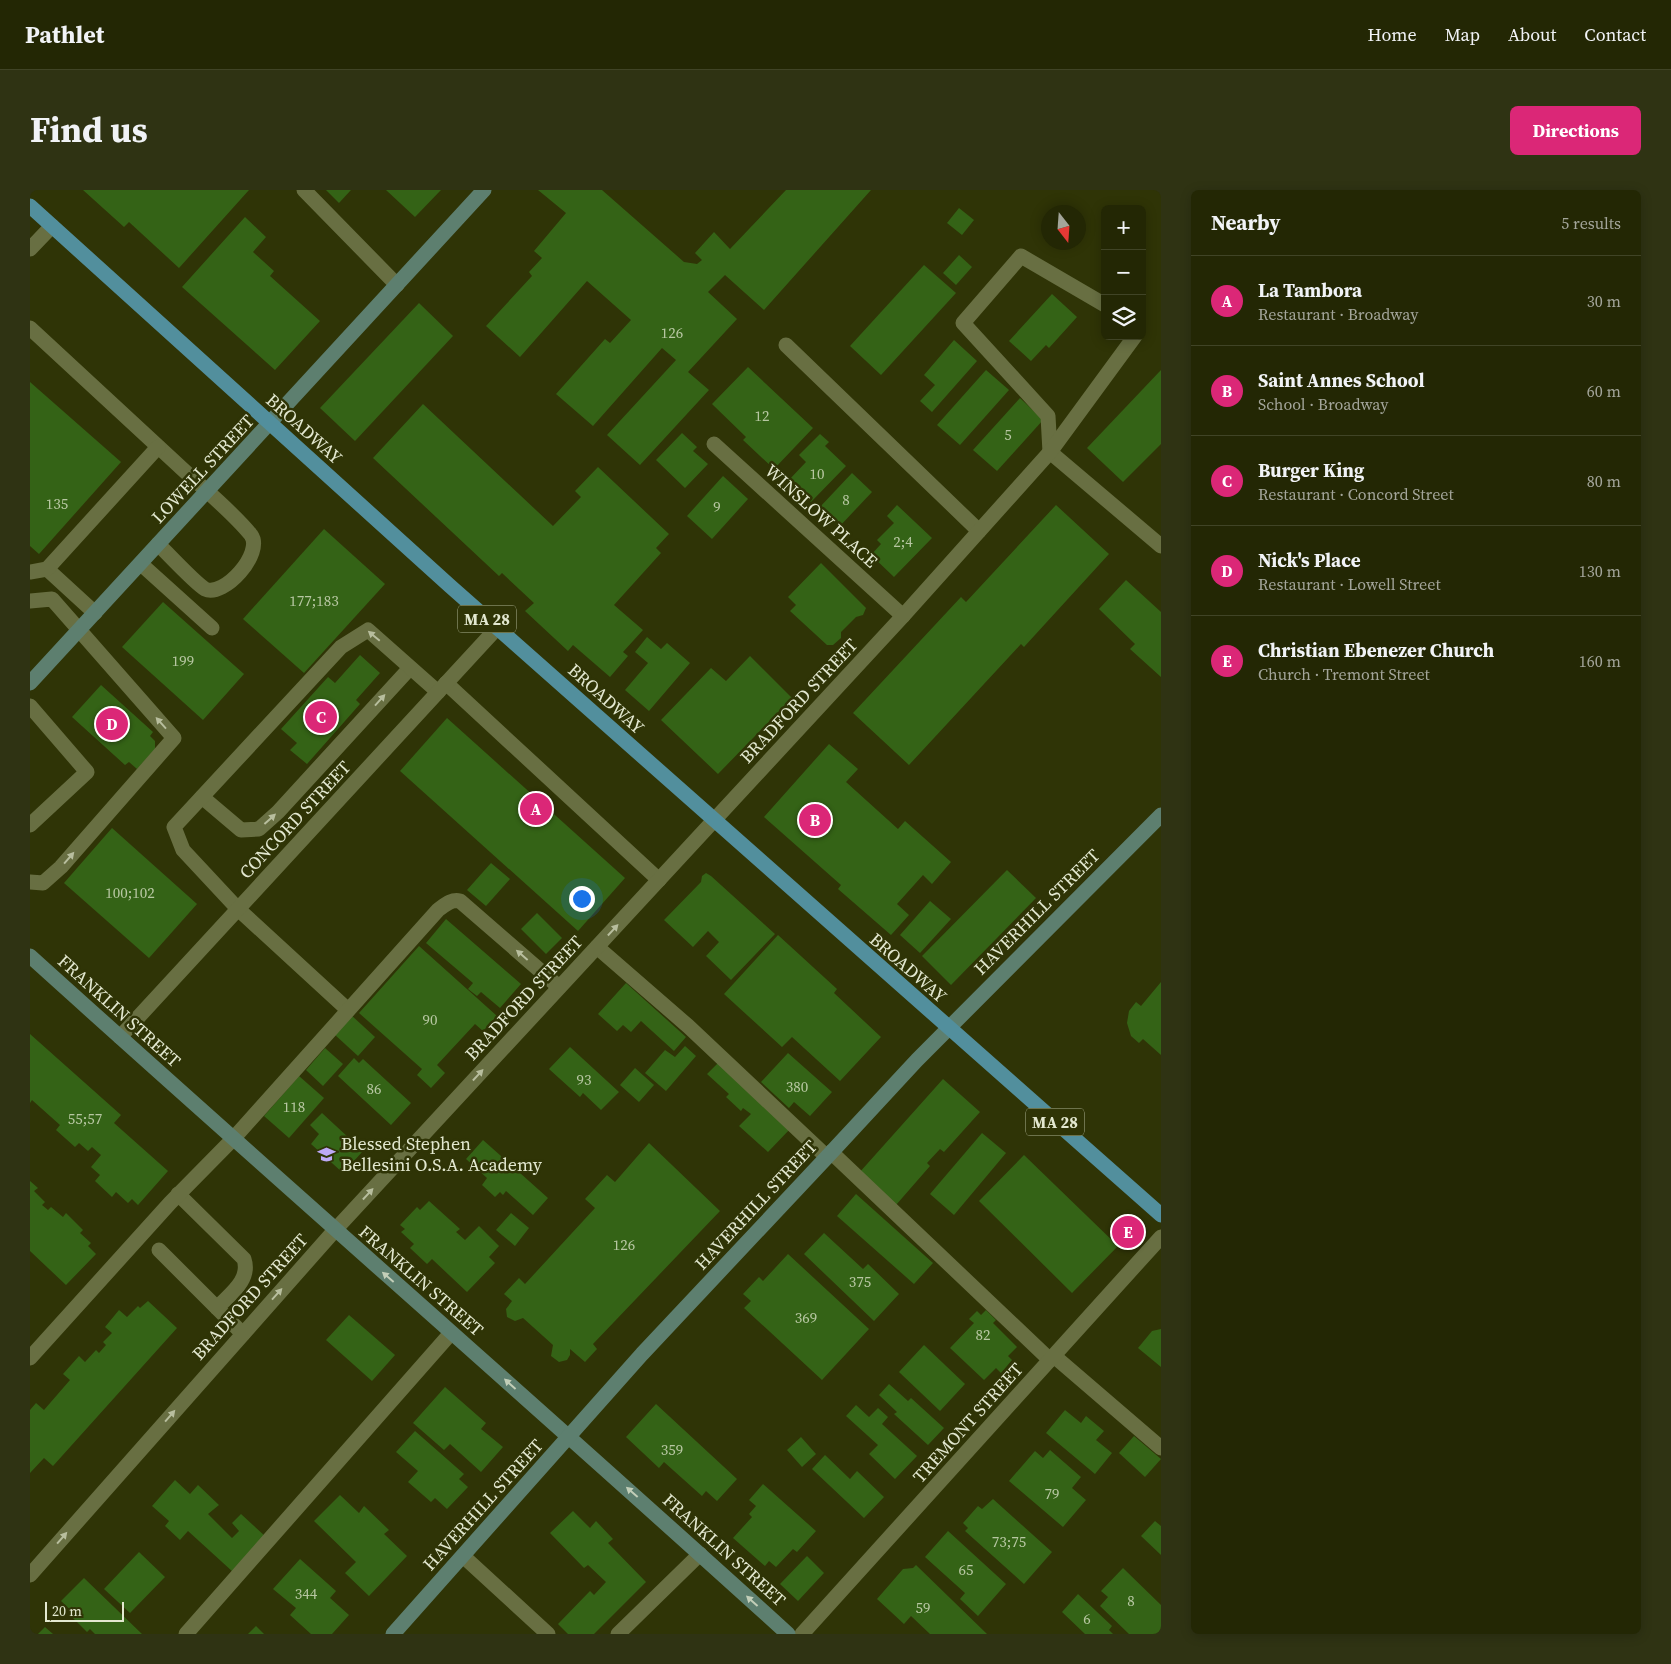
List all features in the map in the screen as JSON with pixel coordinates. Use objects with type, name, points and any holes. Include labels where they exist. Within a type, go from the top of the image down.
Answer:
[{"type":"main road","name":"BROADWAY","points":[[30,206],[497,628],[1161,1215]]},
{"type":"street","points":[[304,190],[397,285]]},
{"type":"street","name":"LOWELL STREET","points":[[30,683],[484,190]]},
{"type":"street","points":[[30,249],[52,226]]},
{"type":"street","points":[[1101,303],[1021,256],[963,323],[1048,416],[1050,452],[1161,546]]},
{"type":"street","points":[[30,328],[207,492],[252,536],[255,547],[251,557],[225,586],[216,590],[205,589],[158,544]]},
{"type":"street","name":"BRADFORD STREET","points":[[30,1574],[335,1230],[903,616],[1050,452],[1132,340]]},
{"type":"street","points":[[786,345],[978,531]]},
{"type":"street","name":"WINSLOW PLACE","points":[[714,444],[903,616]]},
{"type":"street","points":[[30,572],[47,569],[158,447]]},
{"type":"street","points":[[141,564],[212,628]]},
{"type":"street","points":[[47,569],[95,613]]},
{"type":"street","points":[[30,601],[52,599],[78,631],[174,738],[61,867],[43,883],[30,882]]},
{"type":"street","name":"CONCORD STREET","points":[[120,1038],[497,628]]},
{"type":"street","points":[[348,1010],[238,909],[183,850],[174,827],[341,647],[368,630],[410,668],[442,688],[658,880]]},
{"type":"street","points":[[202,797],[241,830],[259,829],[278,812],[410,668]]},
{"type":"street","points":[[30,706],[87,772],[30,825]]},
{"type":"street","name":"HAVERHILL STREET","points":[[393,1634],[642,1354],[829,1154],[948,1028],[1161,815]]},
{"type":"street","points":[[30,1358],[178,1194],[233,1139],[438,910],[454,900],[460,901],[559,987]]},
{"type":"street","points":[[597,947],[688,1026],[1052,1358],[1161,1448]]},
{"type":"street","name":"FRANKLIN STREET","points":[[30,956],[788,1634]]},
{"type":"street","points":[[178,1194],[244,1260],[246,1265],[246,1273],[243,1280],[217,1308]]},
{"type":"street","name":"TREMONT STREET","points":[[802,1634],[1161,1237]]},
{"type":"street","points":[[159,1250],[243,1334]]},
{"type":"street","points":[[186,1634],[451,1333]]},
{"type":"street","points":[[622,1633],[700,1554]]},
{"type":"street","points":[[463,1556],[548,1634]]},
{"type":"building","points":[[83,190],[249,190],[179,268],[129,222],[124,227]]},
{"type":"building","points":[[326,190],[351,190],[339,203]]},
{"type":"building","points":[[386,190],[441,190],[415,217]]},
{"type":"building","points":[[538,190],[602,190],[684,262],[697,264],[702,260],[695,253],[714,232],[730,249],[786,190],[871,190],[764,310],[725,275],[708,292],[737,319],[688,372],[709,390],[640,465],[607,435],[676,360],[662,348],[593,426],[556,394],[605,339],[610,343],[631,320],[587,281],[520,357],[486,326],[532,276],[529,272],[542,258],[534,251],[566,213]]},
{"type":"building","points":[[959,208],[974,220],[962,235],[947,223]]},
{"type":"building","points":[[245,217],[266,237],[253,252],[274,271],[270,276],[320,321],[275,370],[182,287]]},
{"type":"building","points":[[959,255],[972,267],[956,285],[943,273]]},
{"type":"building","points":[[924,265],[956,293],[881,375],[850,346]]},
{"type":"building","points":[[1052,294],[1077,317],[1049,348],[1046,345],[1031,361],[1009,341]]},
{"type":"building","points":[[419,303],[453,336],[355,441],[320,408]]},
{"type":"building","points":[[954,340],[977,361],[932,412],[920,401],[935,385],[924,375]]},
{"type":"building","points":[[748,367],[813,428],[774,469],[743,440],[746,437],[712,404]]},
{"type":"building","points":[[986,370],[1009,390],[960,445],[937,425]]},
{"type":"building","points":[[1161,370],[1161,444],[1123,482],[1087,448]]},
{"type":"building","points":[[30,382],[121,462],[39,554],[30,546]]},
{"type":"building","points":[[1020,398],[1043,420],[997,471],[973,450]]},
{"type":"building","points":[[423,404],[553,526],[581,497],[575,491],[598,467],[669,534],[656,548],[661,553],[614,605],[643,630],[623,652],[628,656],[610,677],[573,645],[568,651],[525,611],[534,603],[502,573],[499,576],[373,458]]},
{"type":"building","points":[[682,433],[697,447],[693,451],[708,464],[685,488],[656,460]]},
{"type":"building","points":[[820,434],[829,442],[825,446],[846,466],[811,502],[800,492],[796,495],[789,487],[791,485],[788,481],[806,462],[799,455]]},
{"type":"building","points":[[852,473],[872,492],[839,527],[819,508]]},
{"type":"building","points":[[723,476],[748,499],[712,539],[687,516]]},
{"type":"building","points":[[897,505],[932,538],[894,577],[871,555],[881,544],[877,540],[894,523],[887,516]]},
{"type":"building","points":[[1056,505],[1109,554],[1024,647],[1021,644],[909,765],[853,713],[961,597],[966,602]]},
{"type":"building","points":[[324,529],[385,584],[304,673],[243,619]]},
{"type":"building","points":[[821,563],[866,608],[863,615],[856,617],[841,632],[841,638],[833,645],[827,645],[790,611],[796,605],[788,597]]},
{"type":"building","points":[[1126,580],[1161,612],[1161,677],[1130,649],[1135,644],[1099,609]]},
{"type":"building","points":[[163,602],[244,674],[203,720],[122,647]]},
{"type":"building","points":[[647,637],[661,649],[667,643],[690,663],[649,711],[625,690],[648,663],[635,652]]},
{"type":"building","points":[[360,655],[380,673],[356,700],[360,704],[307,764],[290,750],[297,743],[281,729],[328,677],[335,683]]},
{"type":"building","points":[[750,656],[792,698],[718,774],[661,720],[711,668],[726,681]]},
{"type":"building","points":[[101,685],[153,732],[150,736],[155,741],[155,749],[137,769],[129,762],[125,765],[72,717]]},
{"type":"building","points":[[447,718],[625,878],[578,931],[400,771]]},
{"type":"building","points":[[829,744],[858,769],[846,782],[898,829],[905,821],[951,862],[932,884],[923,875],[897,904],[909,915],[891,935],[838,889],[841,885],[764,817]]},
{"type":"building","points":[[112,828],[197,904],[149,958],[64,883]]},
{"type":"building","points":[[491,863],[510,879],[486,906],[467,890]]},
{"type":"building","points":[[1007,870],[1036,898],[951,985],[922,956]]},
{"type":"building","points":[[706,873],[775,934],[731,980],[706,956],[719,942],[708,931],[693,947],[664,920],[701,882],[702,876]]},
{"type":"building","points":[[930,901],[951,919],[920,953],[900,935]]},
{"type":"building","points":[[537,913],[562,938],[546,954],[521,929]]},
{"type":"building","points":[[446,919],[521,984],[500,1008],[481,992],[477,996],[468,989],[473,983],[426,943]]},
{"type":"building","points":[[778,935],[837,989],[834,993],[881,1037],[840,1081],[792,1037],[782,1047],[724,994]]},
{"type":"building","points":[[419,946],[497,1016],[483,1031],[475,1024],[437,1065],[445,1073],[431,1088],[417,1075],[422,1069],[359,1013]]},
{"type":"building","points":[[1161,982],[1161,1055],[1143,1039],[1139,1043],[1131,1036],[1127,1023],[1129,1011],[1136,1002],[1141,1006]]},
{"type":"building","points":[[626,983],[686,1037],[674,1051],[641,1021],[631,1032],[623,1025],[617,1031],[598,1014]]},
{"type":"building","points":[[351,1015],[375,1037],[358,1056],[334,1034]]},
{"type":"building","points":[[30,1034],[121,1115],[114,1123],[168,1171],[138,1205],[132,1199],[128,1203],[116,1192],[112,1197],[95,1181],[100,1175],[91,1167],[101,1155],[92,1147],[88,1151],[79,1143],[75,1147],[56,1130],[60,1125],[32,1100],[30,1103]]},
{"type":"building","points":[[685,1046],[696,1056],[666,1091],[645,1073],[665,1050],[675,1057]]},
{"type":"building","points":[[570,1047],[619,1092],[601,1110],[583,1093],[580,1097],[549,1069]]},
{"type":"building","points":[[325,1048],[343,1064],[323,1086],[306,1070]]},
{"type":"building","points":[[788,1053],[832,1092],[810,1116],[794,1102],[789,1108],[761,1082]]},
{"type":"building","points":[[354,1058],[359,1063],[363,1059],[411,1103],[391,1125],[338,1076]]},
{"type":"building","points":[[718,1063],[790,1129],[768,1152],[739,1126],[751,1114],[743,1108],[741,1111],[726,1097],[729,1094],[707,1074]]},
{"type":"building","points":[[635,1068],[654,1085],[639,1102],[620,1085]]},
{"type":"building","points":[[299,1076],[324,1098],[289,1138],[264,1116]]},
{"type":"building","points":[[943,1079],[980,1112],[944,1152],[940,1149],[927,1163],[930,1166],[896,1205],[859,1173]]},
{"type":"building","points":[[322,1113],[363,1151],[343,1173],[311,1144],[319,1134],[310,1125]]},
{"type":"building","points":[[982,1133],[1006,1153],[954,1215],[930,1194]]},
{"type":"building","points":[[483,1140],[548,1198],[533,1215],[506,1191],[503,1195],[500,1192],[495,1197],[482,1185],[487,1178],[466,1159]]},
{"type":"building","points":[[649,1143],[720,1211],[593,1344],[597,1349],[585,1362],[570,1349],[570,1355],[567,1360],[559,1362],[551,1356],[553,1345],[523,1318],[515,1321],[507,1317],[506,1309],[512,1301],[504,1294],[519,1278],[525,1284],[595,1208],[585,1199],[607,1175],[615,1182]]},
{"type":"building","points":[[1024,1155],[1118,1246],[1072,1293],[979,1201]]},
{"type":"building","points":[[30,1181],[38,1188],[34,1191],[45,1202],[42,1205],[48,1210],[51,1207],[63,1217],[66,1213],[83,1230],[80,1233],[91,1243],[88,1246],[96,1254],[66,1285],[30,1251]]},
{"type":"building","points":[[856,1194],[933,1263],[914,1284],[837,1216]]},
{"type":"building","points":[[429,1201],[460,1229],[456,1232],[465,1240],[479,1226],[499,1246],[489,1257],[495,1263],[467,1292],[432,1259],[427,1264],[410,1248],[414,1244],[401,1232],[405,1229],[400,1225],[417,1207],[420,1210]]},
{"type":"building","points":[[511,1213],[529,1228],[515,1246],[496,1230]]},
{"type":"building","points":[[824,1233],[863,1269],[868,1264],[899,1294],[874,1321],[804,1254]]},
{"type":"building","points":[[788,1254],[869,1329],[822,1380],[744,1308],[751,1301],[743,1294],[759,1277],[763,1281]]},
{"type":"building","points":[[148,1301],[177,1328],[53,1466],[44,1458],[30,1473],[30,1410],[36,1403],[44,1410],[70,1380],[63,1374],[79,1356],[85,1362],[96,1350],[99,1353],[106,1345],[103,1342],[112,1333],[105,1327],[119,1310],[127,1317],[138,1306],[140,1308]]},
{"type":"building","points":[[986,1310],[996,1320],[993,1323],[1017,1347],[1008,1356],[1012,1360],[1001,1373],[996,1368],[984,1380],[950,1348],[974,1323],[969,1319],[977,1311],[981,1315]]},
{"type":"building","points":[[349,1315],[395,1355],[372,1381],[326,1340]]},
{"type":"building","points":[[1161,1329],[1161,1367],[1138,1348],[1152,1331]]},
{"type":"building","points":[[924,1345],[965,1384],[940,1411],[899,1372]]},
{"type":"building","points":[[889,1384],[908,1401],[911,1398],[944,1428],[928,1445],[894,1414],[897,1412],[879,1395]]},
{"type":"building","points":[[445,1387],[486,1423],[481,1429],[503,1447],[481,1472],[450,1444],[444,1450],[413,1423]]},
{"type":"building","points":[[656,1404],[737,1479],[717,1501],[706,1491],[702,1496],[664,1462],[659,1468],[626,1437]]},
{"type":"building","points":[[856,1405],[869,1417],[878,1408],[888,1417],[882,1424],[917,1456],[895,1479],[869,1454],[878,1445],[846,1416]]},
{"type":"building","points":[[1065,1410],[1081,1423],[1086,1416],[1104,1431],[1096,1440],[1112,1453],[1095,1474],[1046,1433]]},
{"type":"building","points":[[415,1431],[464,1474],[459,1479],[468,1487],[447,1509],[435,1498],[431,1502],[408,1482],[418,1471],[396,1452]]},
{"type":"building","points":[[1134,1436],[1161,1459],[1145,1477],[1119,1453]]},
{"type":"building","points":[[801,1437],[816,1454],[802,1467],[787,1450]]},
{"type":"building","points":[[1050,1450],[1081,1477],[1072,1488],[1086,1500],[1063,1527],[1009,1481],[1035,1451],[1043,1458]]},
{"type":"building","points":[[825,1455],[850,1479],[857,1471],[884,1497],[864,1518],[812,1469]]},
{"type":"building","points":[[175,1480],[190,1494],[198,1485],[219,1505],[208,1514],[232,1538],[239,1531],[232,1523],[241,1514],[266,1537],[233,1572],[188,1531],[180,1540],[165,1526],[169,1521],[152,1506]]},
{"type":"building","points":[[763,1484],[816,1531],[797,1552],[793,1549],[776,1567],[769,1561],[765,1566],[733,1538],[752,1517],[749,1514],[756,1506],[749,1500]]},
{"type":"building","points":[[340,1495],[359,1513],[364,1506],[389,1530],[384,1534],[407,1556],[369,1596],[345,1573],[356,1562],[314,1521]]},
{"type":"building","points":[[993,1499],[1052,1552],[1024,1584],[965,1531],[968,1528],[963,1523],[978,1506],[982,1509]]},
{"type":"building","points":[[573,1511],[590,1528],[596,1521],[613,1539],[608,1543],[646,1582],[594,1634],[568,1634],[558,1624],[590,1591],[594,1595],[606,1582],[588,1565],[584,1568],[550,1533]]},
{"type":"building","points":[[1155,1521],[1161,1526],[1161,1555],[1141,1536]]},
{"type":"building","points":[[948,1531],[1006,1584],[978,1616],[960,1599],[965,1593],[925,1557]]},
{"type":"building","points":[[139,1552],[165,1577],[130,1613],[104,1589]]},
{"type":"building","points":[[807,1556],[824,1573],[798,1601],[780,1584]]},
{"type":"building","points":[[300,1559],[336,1591],[330,1598],[349,1615],[332,1634],[311,1634],[290,1615],[296,1608],[273,1589]]},
{"type":"building","points":[[916,1565],[987,1634],[930,1634],[911,1616],[904,1624],[877,1599],[903,1569],[913,1568]]},
{"type":"building","points":[[1123,1568],[1161,1605],[1161,1634],[1129,1634],[1100,1606],[1108,1597],[1101,1591]]},
{"type":"building","points":[[84,1578],[142,1634],[95,1634],[90,1629],[87,1632],[73,1618],[76,1615],[61,1601]]},
{"type":"building","points":[[1078,1594],[1112,1626],[1109,1630],[1113,1634],[1085,1634],[1062,1612]]},
{"type":"building","points":[[256,1626],[264,1634],[248,1634]]},
{"type":"building","points":[[45,1627],[53,1634],[38,1634]]},
{"type":"place","name":"Burger King","points":[[321,717]]},
{"type":"place","name":"Nick's Place","points":[[112,724]]},
{"type":"place","name":"La Tambora","points":[[536,809]]},
{"type":"place","name":"Saint Annes School","points":[[815,820]]},
{"type":"place","name":"Blessed Stephen Bellesini O.S.A. Academy","points":[[327,1154]]},
{"type":"place","name":"Christian Ebenezer Church","points":[[1128,1232]]}]
